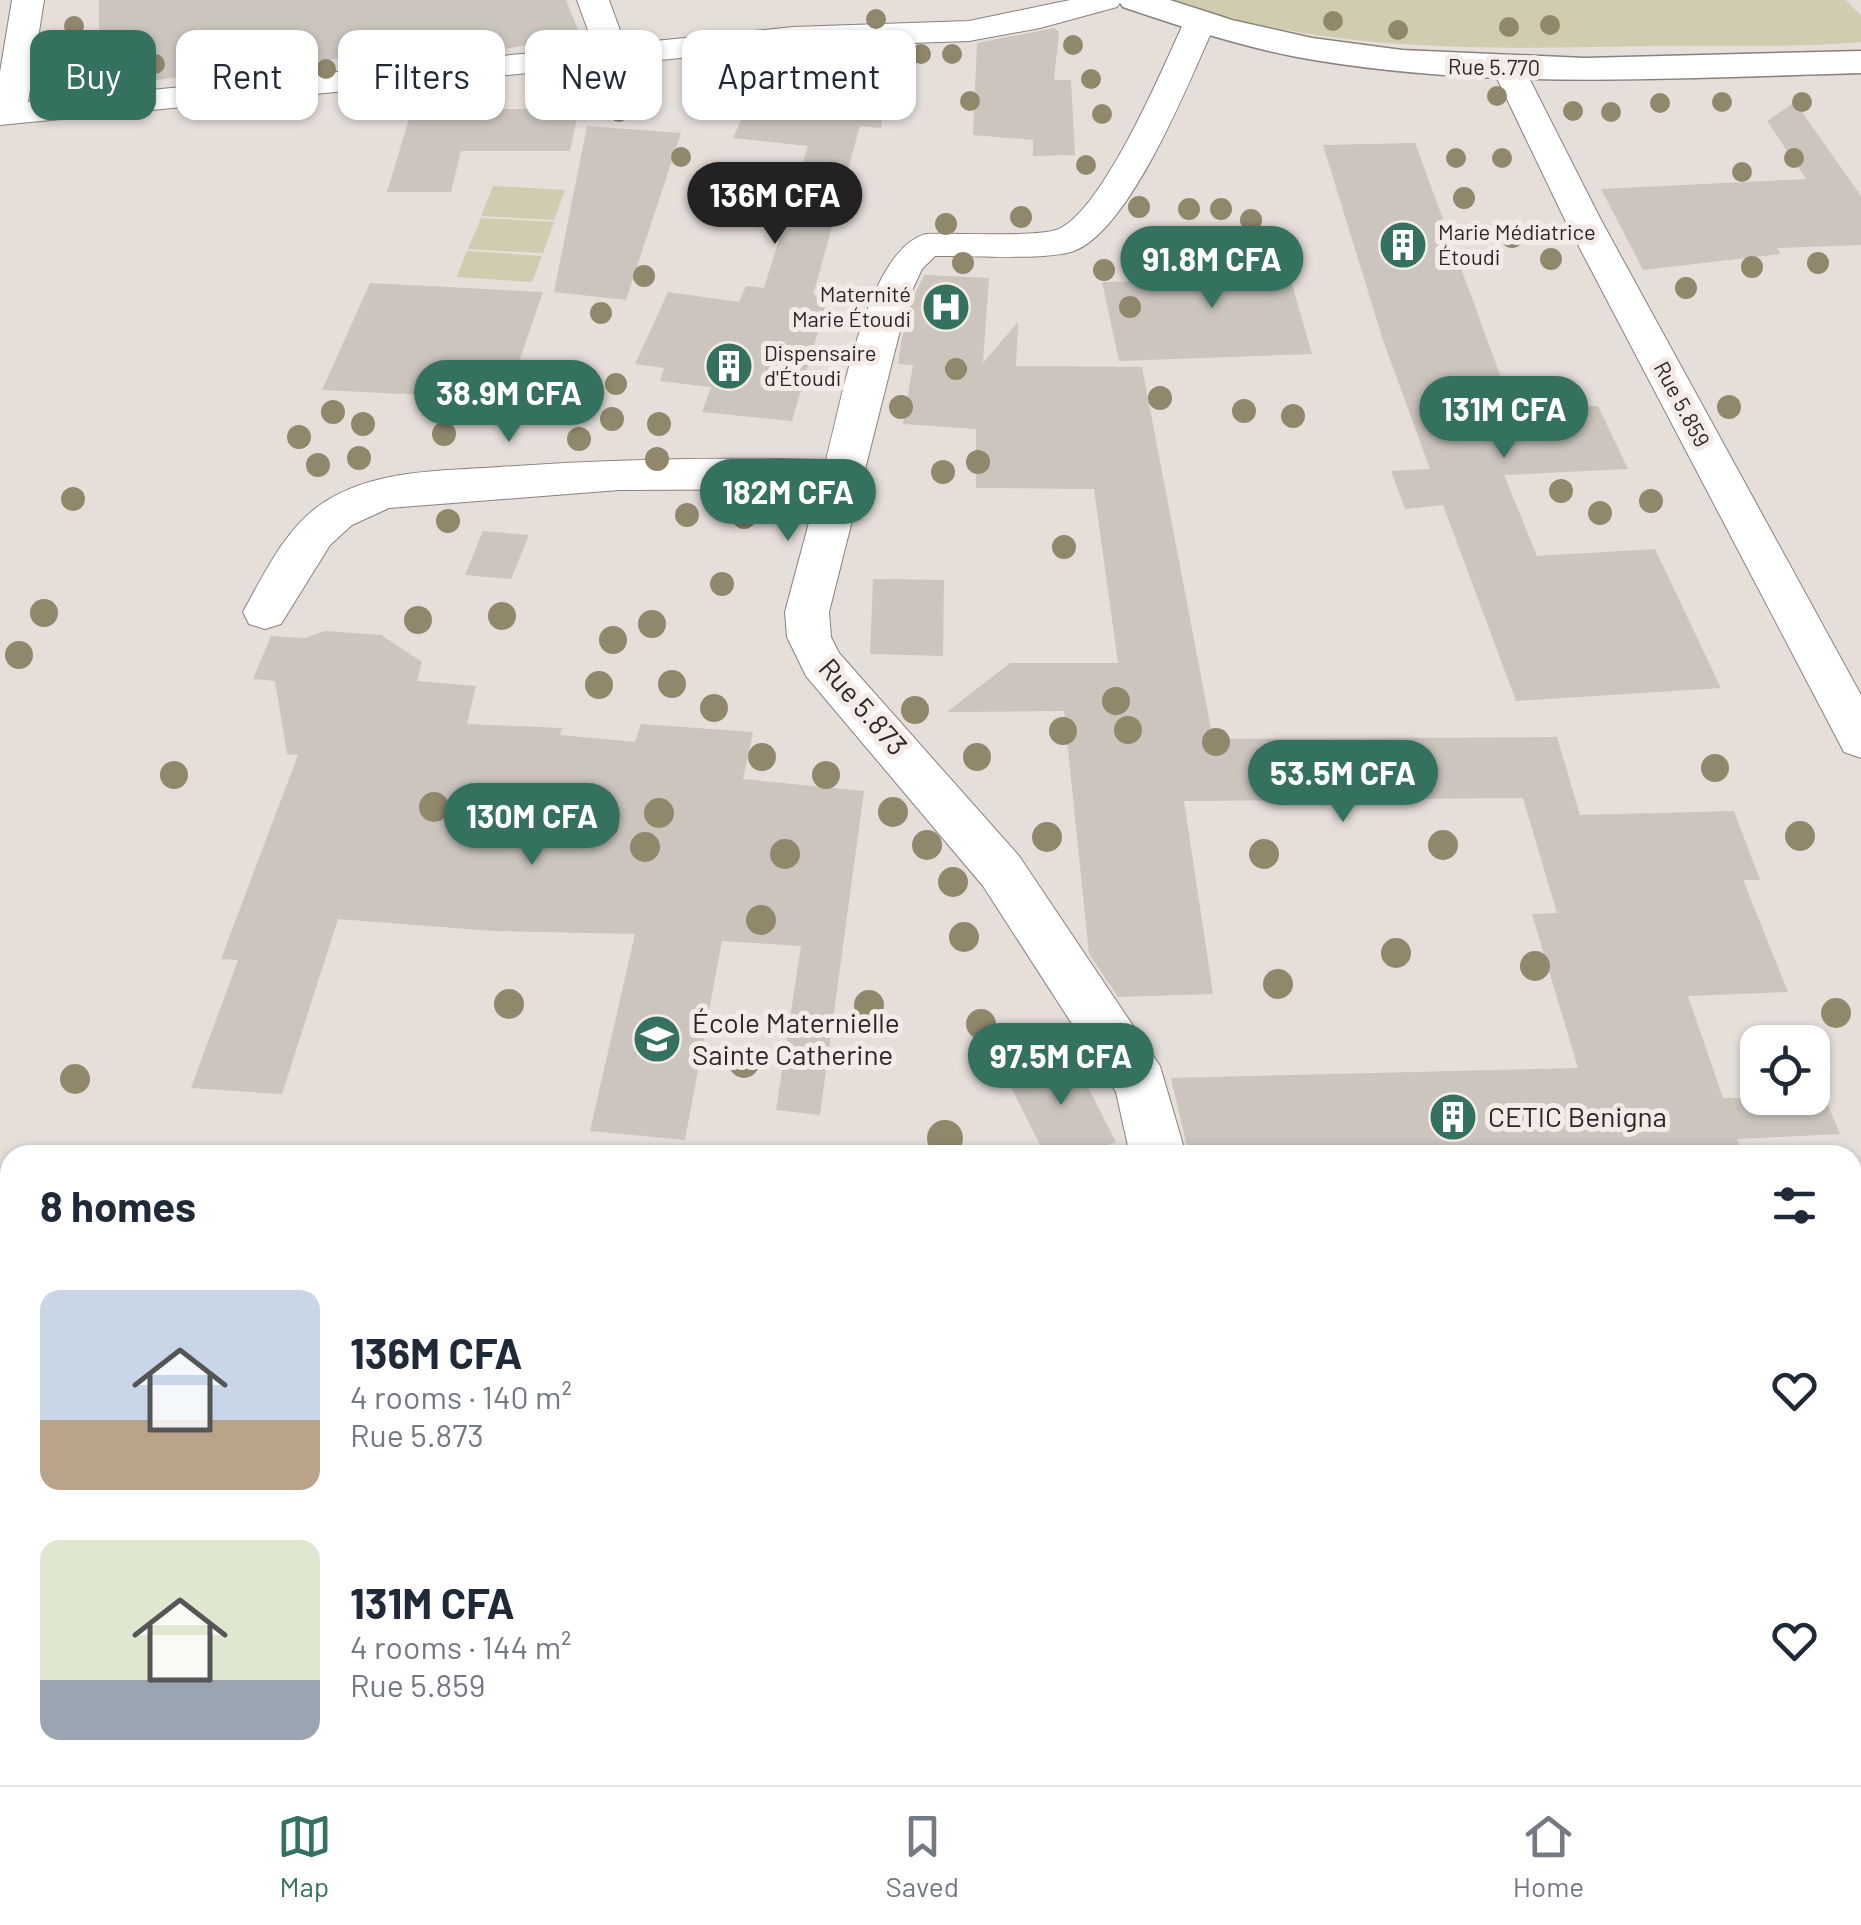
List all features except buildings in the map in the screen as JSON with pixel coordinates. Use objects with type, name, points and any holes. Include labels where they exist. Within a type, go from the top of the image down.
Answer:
[{"type":"main road","name":"Rue 5.770","points":[[1135,0],[1244,36],[1365,59],[1436,66],[1861,62]]},
{"type":"street","points":[[28,0],[5,114],[525,63]]},
{"type":"street","points":[[593,0],[605,30]]},
{"type":"street","points":[[662,49],[792,36],[969,31],[1106,0]]},
{"type":"street","name":"Rue 5.873","points":[[1156,1145],[1141,1084],[1002,871],[822,664],[809,637],[807,612],[889,300],[913,253],[926,246],[1063,242],[1077,236],[1089,226],[1150,133],[1199,24]]},
{"type":"street","name":"Rue 5.859","points":[[1506,66],[1861,739]]},
{"type":"street","points":[[265,612],[314,533],[339,512],[366,500],[414,489],[577,475],[732,471],[844,475]]},
{"type":"shaded area","points":[[1170,0],[1846,0],[1861,16],[1861,42],[1532,48],[1409,44],[1289,30],[1229,18]]},
{"type":"shaded area","points":[[493,186],[565,190],[554,220],[481,216]]},
{"type":"shaded area","points":[[481,218],[554,222],[543,253],[468,249]]},
{"type":"shaded area","points":[[467,251],[542,256],[532,282],[457,277]]},
{"type":"place","name":"Marie Médiatrice Étoudi","points":[[1403,245]]},
{"type":"place","name":"Maternité Marie Étoudi","points":[[946,307]]},
{"type":"place","name":"Dispensaire d'Étoudi","points":[[729,366]]},
{"type":"place","name":"École Maternielle Sainte Catherine","points":[[657,1039]]},
{"type":"place","name":"CETIC Benigna","points":[[1453,1117]]}]
